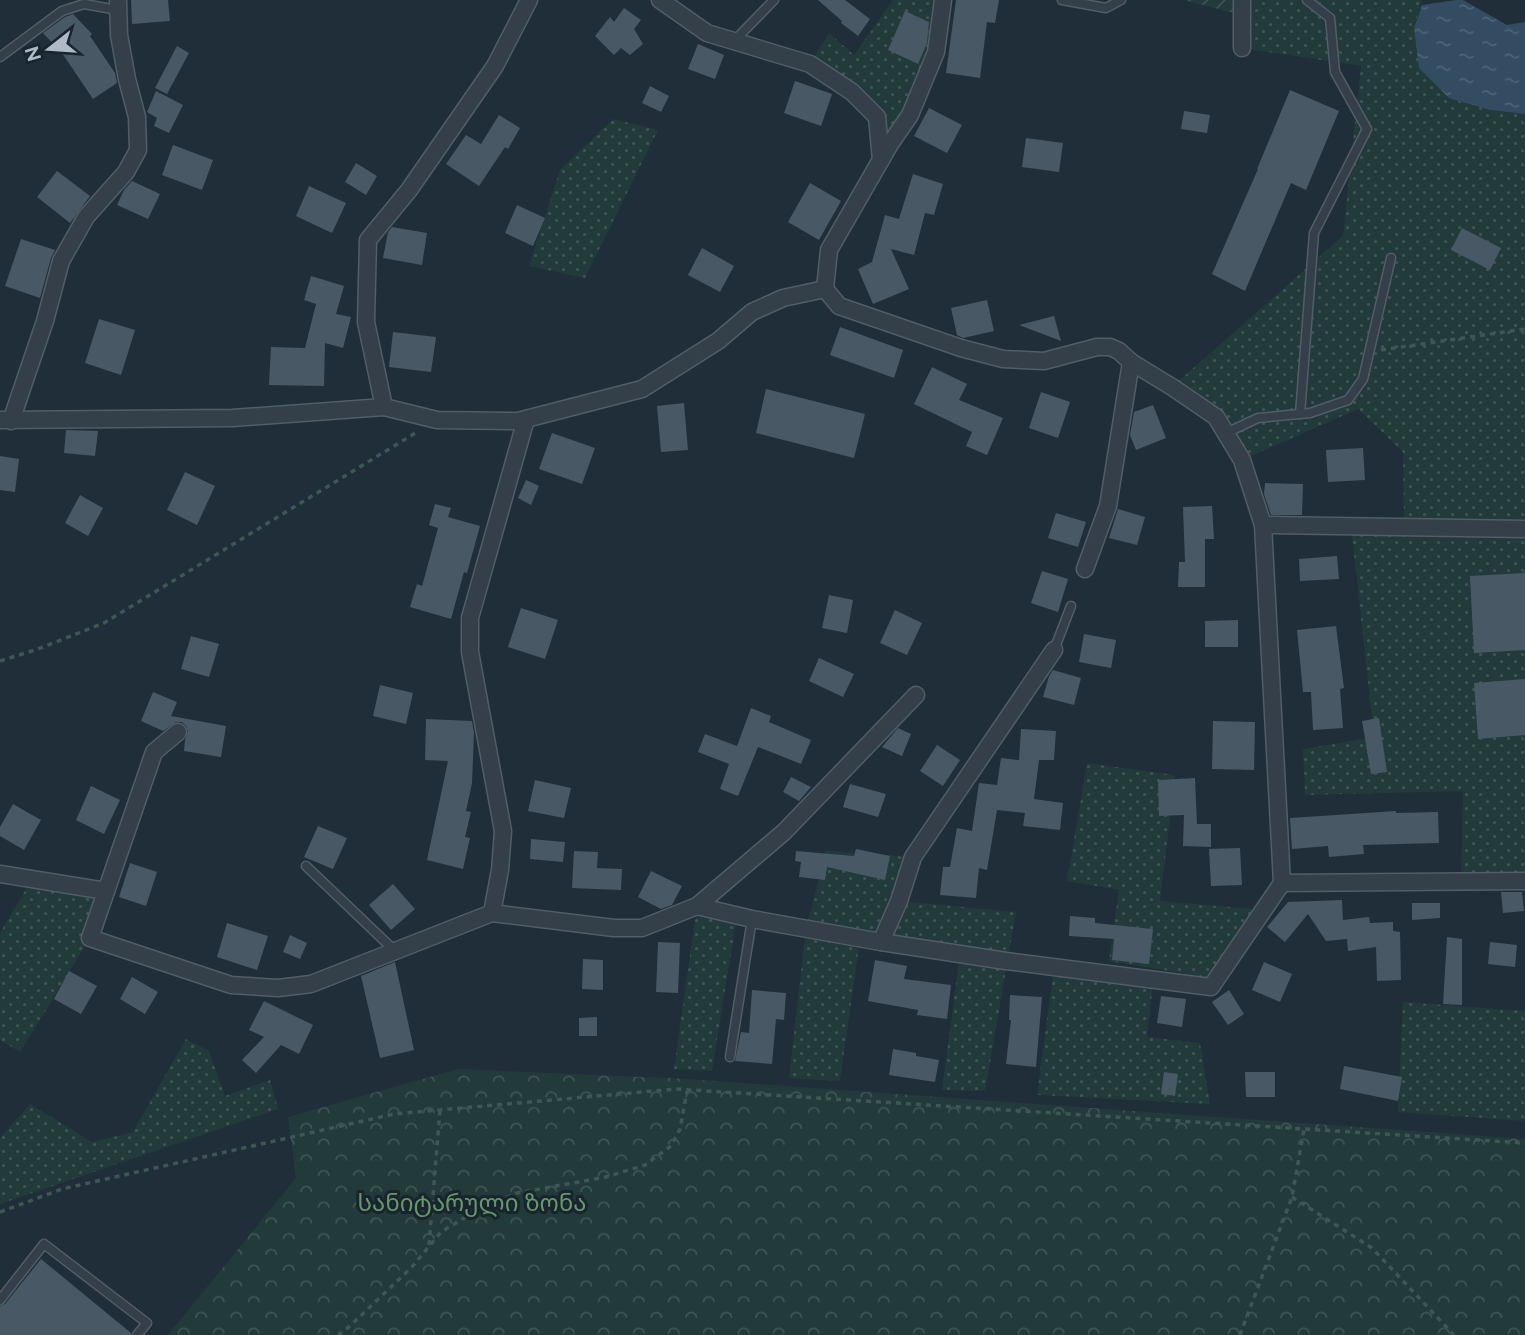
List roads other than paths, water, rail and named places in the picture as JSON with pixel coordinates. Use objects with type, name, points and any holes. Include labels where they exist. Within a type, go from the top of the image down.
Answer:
[{"type":"street","points":[[384,407],[366,322],[368,240],[409,190],[495,66],[528,0]]},
{"type":"street","points":[[660,0],[707,33],[810,64],[852,92],[877,117],[881,160]]},
{"type":"street","points":[[697,906],[752,919],[881,942],[1211,987],[1282,883],[1263,525],[1242,460],[1216,417],[1110,347],[1097,347],[1044,361],[1003,359],[961,348],[839,306],[825,289],[829,250],[910,115],[936,52],[943,0]]},
{"type":"street","points":[[1242,0],[1242,48]]},
{"type":"street","points":[[118,5],[119,35],[137,117],[138,150],[126,172],[86,217],[61,261],[45,321],[6,421],[232,418],[384,407],[437,420],[518,421],[642,389],[718,341],[752,312],[783,298],[825,289]]},
{"type":"street","points":[[1085,569],[1108,506],[1131,362]]},
{"type":"street","points":[[492,914],[500,870],[503,831],[470,652],[470,618],[526,419]]},
{"type":"street","points":[[1263,525],[1525,529]]},
{"type":"street","points":[[881,942],[900,901],[914,857],[1054,650]]},
{"type":"street","points":[[178,732],[154,752],[90,938],[231,985],[278,988],[311,984],[492,914],[614,928],[642,928],[697,906],[784,832],[916,695]]},
{"type":"street","points":[[0,874],[106,891]]},
{"type":"street","points":[[1282,883],[1525,881]]},
{"type":"lane","points":[[734,41],[774,0]]},
{"type":"lane","points":[[1062,0],[1106,8],[1121,0]]},
{"type":"lane","points":[[1300,414],[1314,233],[1367,128],[1335,72],[1330,18],[1307,0]]},
{"type":"lane","points":[[0,57],[62,11],[84,4],[118,5]]},
{"type":"lane","points":[[1226,433],[1258,418],[1310,413],[1348,400],[1363,379],[1391,258]]},
{"type":"lane","points":[[1054,650],[1071,606]]},
{"type":"lane","points":[[306,866],[395,951]]},
{"type":"lane","points":[[730,1057],[752,919]]},
{"type":"lane","points":[[0,1300],[44,1244],[147,1323],[137,1335]]},
{"type":"water","points":[[1463,0],[1507,25],[1525,22],[1525,114],[1490,110],[1449,98],[1419,68],[1414,28],[1422,5]]},
{"type":"park label","name":"სანიტარული ზონა","points":[[472,1202]]}]
